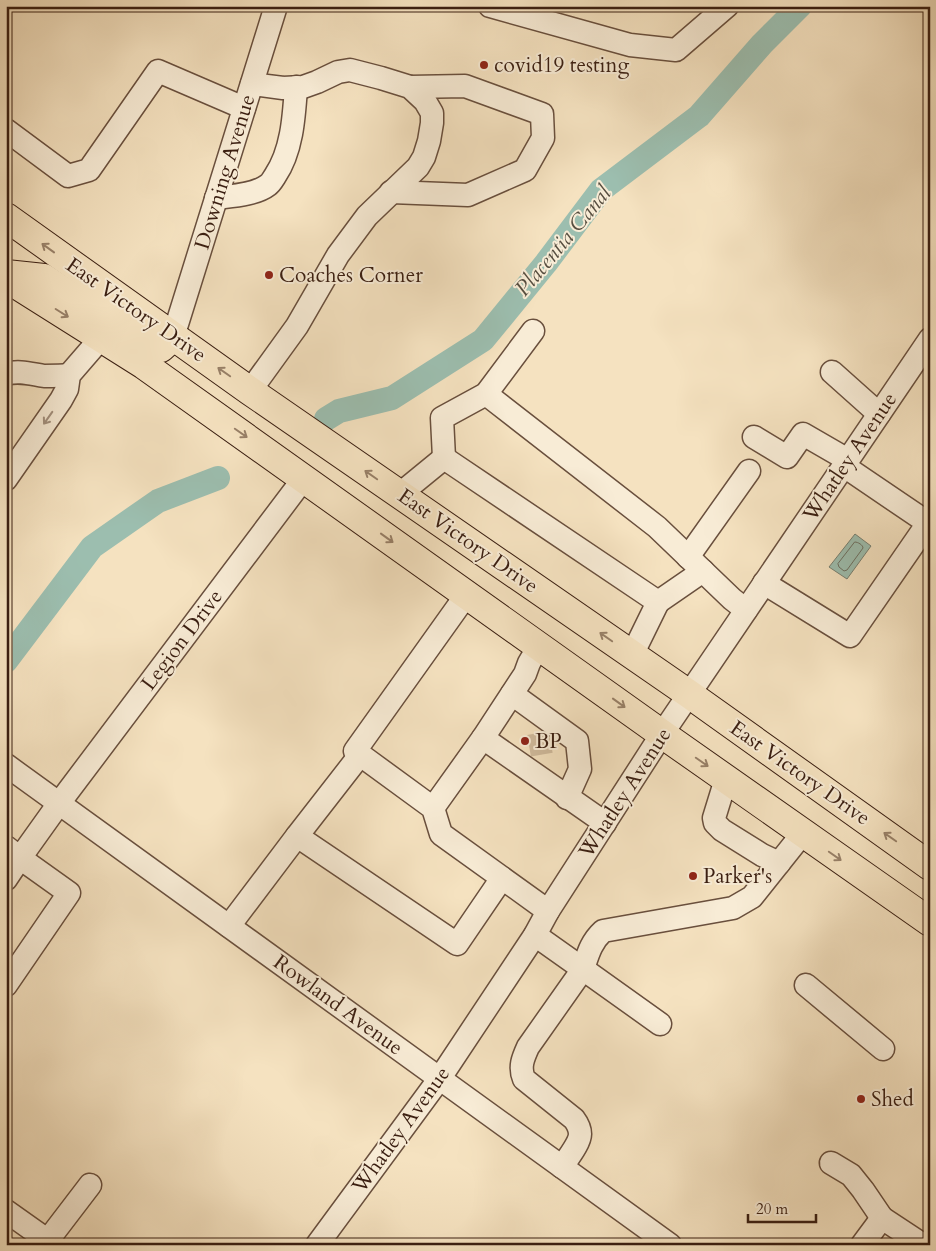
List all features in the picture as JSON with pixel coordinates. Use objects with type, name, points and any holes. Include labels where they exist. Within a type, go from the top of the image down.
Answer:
[{"type":"main road","name":"East Victory Drive","points":[[6,218],[250,391],[689,694],[930,866]]},
{"type":"main road","points":[[6,274],[44,278],[129,336],[148,346],[161,348],[173,337]]},
{"type":"main road","name":"East Victory Drive","points":[[6,278],[144,364],[662,734],[930,922]]},
{"type":"street","name":"Downing Avenue","points":[[173,337],[276,6]]},
{"type":"street","points":[[490,6],[630,45],[676,50],[728,6]]},
{"type":"street","points":[[252,84],[283,88],[303,87],[338,72],[350,70],[410,87],[465,86],[542,114],[543,138],[525,170],[468,195],[391,192]]},
{"type":"street","points":[[6,130],[68,176],[89,170],[158,71],[244,108]]},
{"type":"street","points":[[216,198],[240,195],[269,185],[281,167],[287,149],[293,125],[296,87]]},
{"type":"street","points":[[250,391],[297,326],[338,255],[367,216],[418,167],[424,157],[429,141],[432,113],[425,101],[410,87]]},
{"type":"street","points":[[444,458],[442,418],[486,394],[533,331]]},
{"type":"street","points":[[6,479],[61,400],[67,389],[69,375],[101,338]]},
{"type":"street","name":"Whatley Avenue","points":[[317,1245],[440,1078],[535,935],[548,911],[662,734],[879,414],[927,351]]},
{"type":"street","points":[[6,374],[9,372],[24,372],[54,376],[69,375]]},
{"type":"street","points":[[832,372],[879,414]]},
{"type":"street","points":[[486,394],[657,527],[732,599],[746,610]]},
{"type":"street","points":[[754,438],[788,457],[803,434],[928,523],[850,636],[764,583]]},
{"type":"street","points":[[400,494],[444,458]]},
{"type":"street","points":[[444,458],[658,602]]},
{"type":"street","points":[[632,655],[658,602],[695,564],[749,471]]},
{"type":"street","name":"Legion Drive","points":[[6,879],[13,852],[60,802],[304,478]]},
{"type":"street","points":[[466,594],[355,752],[433,808],[441,834],[548,911]]},
{"type":"street","points":[[433,808],[484,738],[525,674],[539,646]]},
{"type":"street","points":[[512,694],[577,741],[580,769],[567,798]]},
{"type":"street","points":[[534,710],[538,733]]},
{"type":"street","points":[[484,738],[605,823]]},
{"type":"street","points":[[230,926],[360,755]]},
{"type":"street","points":[[542,756],[547,782]]},
{"type":"street","name":"Rowland Avenue","points":[[6,764],[670,1245]]},
{"type":"street","points":[[726,779],[714,818],[715,823],[722,830],[778,863]]},
{"type":"street","points":[[562,1167],[580,1135],[578,1126],[574,1118],[524,1079],[521,1072],[522,1061],[528,1047],[584,969],[590,947],[596,938],[603,931],[733,908],[752,897],[778,863],[804,834]]},
{"type":"street","points":[[297,836],[457,944],[502,878]]},
{"type":"street","points":[[6,984],[69,893],[13,852]]},
{"type":"street","points":[[535,935],[660,1024]]},
{"type":"street","points":[[806,985],[883,1049]]},
{"type":"street","points":[[831,1163],[851,1175],[882,1218],[923,1245]]},
{"type":"street","points":[[6,1211],[51,1242],[90,1185]]},
{"type":"street","points":[[862,1245],[882,1218]]},
{"type":"water","points":[[855,534],[871,546],[847,579],[829,567]]},
{"type":"waterway","name":"Placentia Canal","points":[[326,419],[339,411],[392,398],[483,340],[546,263],[601,190],[699,116],[762,44],[800,6]]},
{"type":"waterway","name":"Placentia Canal","points":[[6,661],[92,547],[158,501],[218,478]]},
{"type":"tunnel","points":[[538,733],[542,756]]},
{"type":"place","name":"covid19 testing","points":[[484,65]]},
{"type":"place","name":"Coaches Corner","points":[[269,275]]},
{"type":"place","name":"BP","points":[[525,741]]},
{"type":"place","name":"Parker's","points":[[693,876]]},
{"type":"place","name":"Shed","points":[[861,1099]]}]
